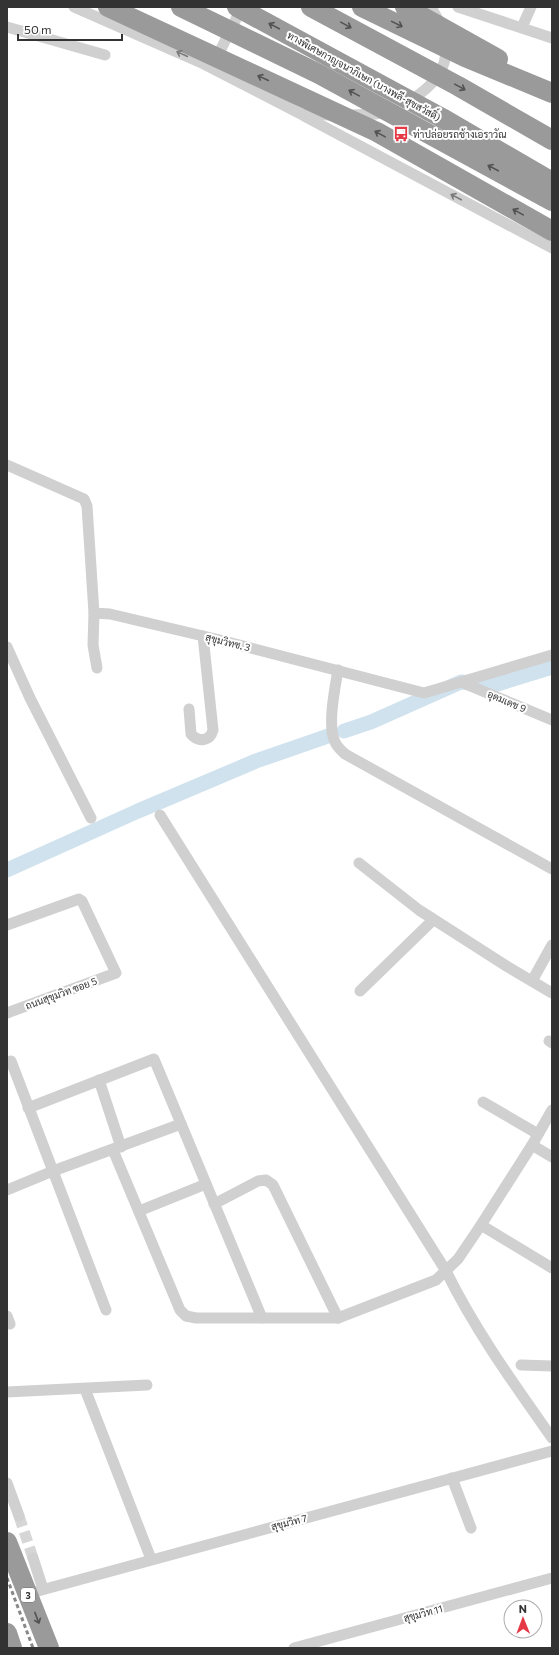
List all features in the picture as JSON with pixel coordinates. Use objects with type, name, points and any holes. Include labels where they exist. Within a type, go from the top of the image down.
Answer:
[{"type":"highway","points":[[108,7],[377,132],[552,231]]},
{"type":"highway","points":[[181,7],[319,74],[552,201]]},
{"type":"highway","name":"ทางพิเศษกาญจนาภิเษก (บางพลี-สุขสวัสดิ์)","points":[[237,7],[429,111],[552,182]]},
{"type":"highway","points":[[311,7],[458,86],[552,140]]},
{"type":"highway","points":[[362,7],[465,57],[552,92]]},
{"type":"highway","points":[[406,7],[552,92]]},
{"type":"highway","name":"3","points":[[7,1542],[35,1591],[48,1648]]},
{"type":"highway","points":[[7,1633],[12,1648]]},
{"type":"street","points":[[74,7],[204,64],[552,248]]},
{"type":"street","points":[[204,64],[215,59],[242,7]]},
{"type":"street","points":[[301,114],[376,114],[403,105],[428,88],[440,74],[446,59],[446,39],[439,20],[431,7]]},
{"type":"street","points":[[522,28],[531,7]]},
{"type":"street","points":[[462,8],[552,38]]},
{"type":"street","points":[[7,27],[105,55]]},
{"type":"street","points":[[7,465],[84,499],[87,506],[94,613],[93,645],[97,668]]},
{"type":"street","name":"สุขุมวิทซ. 3","points":[[94,613],[110,614],[203,636],[424,693],[466,684],[552,656]]},
{"type":"street","points":[[189,708],[191,734],[198,739],[205,740],[209,738],[213,730],[203,636]]},
{"type":"street","points":[[7,647],[30,698],[91,818]]},
{"type":"street","points":[[338,670],[332,704],[332,732],[335,743],[345,754],[552,869]]},
{"type":"street","name":"อุดมเดช 9","points":[[466,684],[552,720]]},
{"type":"street","points":[[160,814],[446,1271],[457,1295],[496,1357],[552,1438]]},
{"type":"street","points":[[359,863],[418,910],[552,993]]},
{"type":"street","name":"ถนนสุขุมวิท ซอย 5","points":[[7,925],[79,899],[82,901],[116,973],[7,1013]]},
{"type":"street","points":[[360,991],[433,920]]},
{"type":"street","points":[[532,981],[552,945]]},
{"type":"street","points":[[28,1108],[154,1059],[262,1318]]},
{"type":"street","points":[[11,1060],[106,1310]]},
{"type":"street","points":[[99,1080],[117,1148],[139,1210],[180,1310],[186,1316],[196,1318],[338,1318],[436,1280],[458,1259],[532,1145],[552,1110]]},
{"type":"street","points":[[483,1102],[538,1134]]},
{"type":"street","points":[[7,1190],[53,1171],[181,1124]]},
{"type":"street","points":[[532,1145],[552,1157]]},
{"type":"street","points":[[214,1204],[258,1181],[266,1180],[273,1185],[338,1318]]},
{"type":"street","points":[[139,1210],[206,1184]]},
{"type":"street","points":[[481,1225],[552,1268]]},
{"type":"street","points":[[521,1365],[552,1366]]},
{"type":"street","points":[[7,1392],[147,1385]]},
{"type":"street","points":[[85,1389],[151,1559]]},
{"type":"street","name":"สุขุมวิท 7","points":[[35,1591],[552,1451]]},
{"type":"street","points":[[452,1478],[471,1528]]},
{"type":"street","points":[[7,1483],[19,1516]]},
{"type":"street","points":[[32,1558],[35,1591]]},
{"type":"street","name":"สุขุมวิท 11","points":[[294,1648],[552,1578]]},
{"type":"waterway","points":[[344,731],[371,722],[461,682],[494,685],[552,667]]},
{"type":"waterway","points":[[7,870],[138,811],[256,761],[331,735]]},
{"type":"tunnel","points":[[19,1516],[33,1558]]},
{"type":"railway","points":[[7,1578],[33,1648]]},
{"type":"place","name":"ท่าปล่อยรถช้างเอราวัณ","points":[[401,134]]}]
